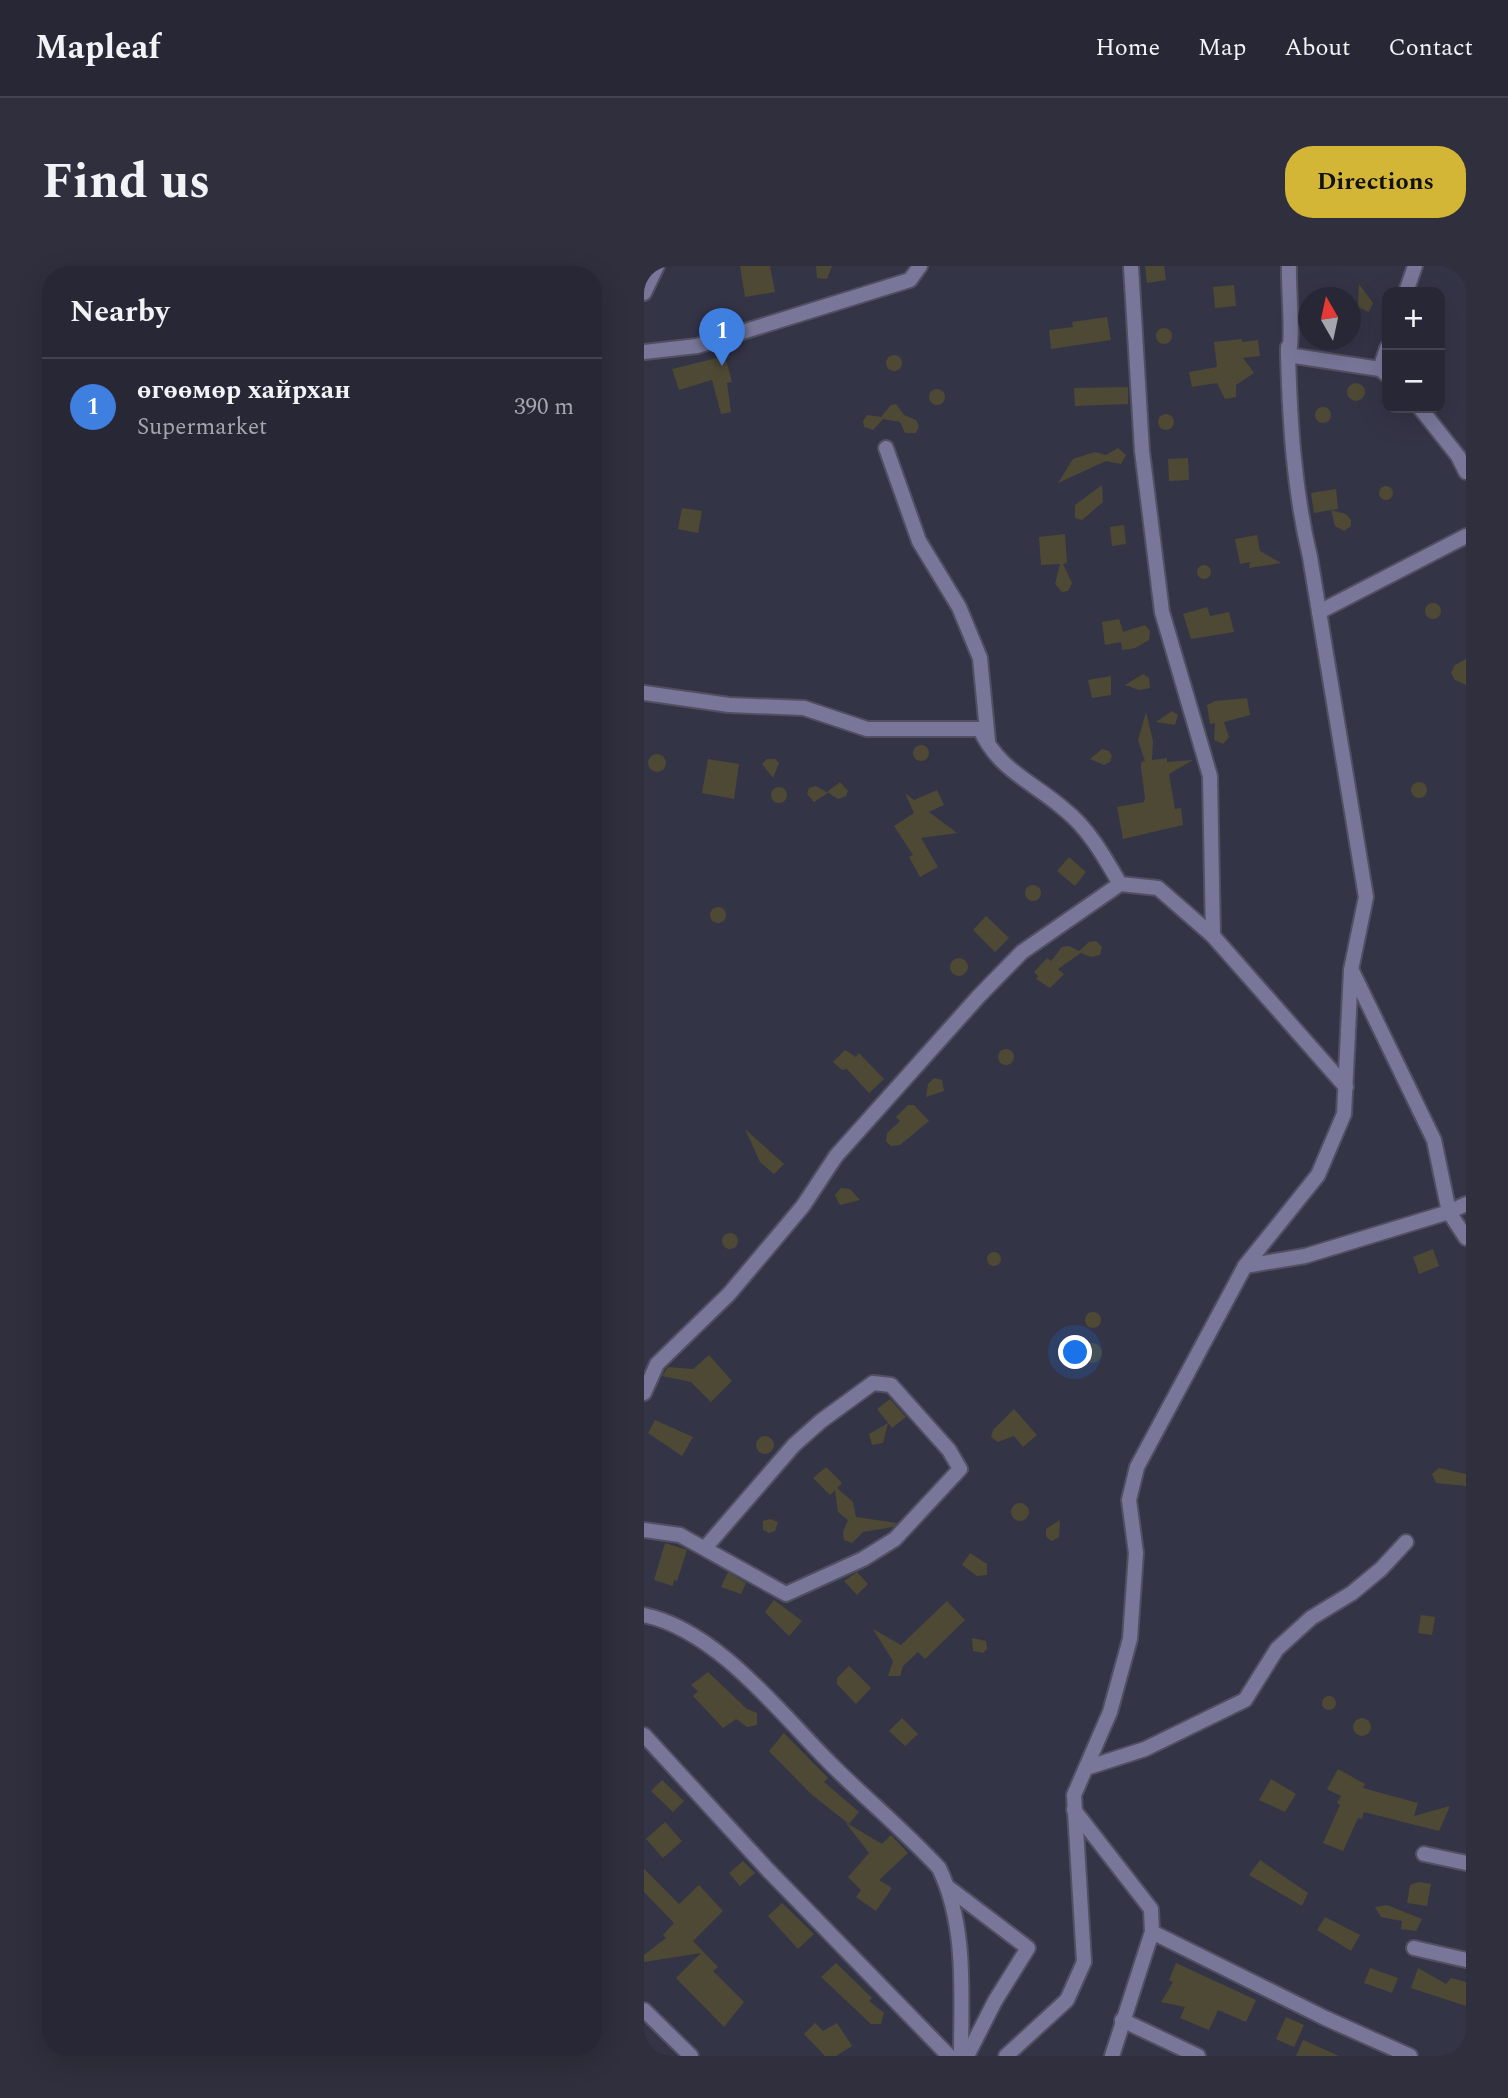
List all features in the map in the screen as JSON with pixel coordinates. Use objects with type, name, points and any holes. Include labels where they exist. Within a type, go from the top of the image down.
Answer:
[{"type":"street","points":[[644,293],[657,266]]},
{"type":"street","points":[[644,352],[697,346],[780,321],[910,279],[920,266]]},
{"type":"street","points":[[1131,266],[1142,452],[1161,612],[1210,776],[1213,936]]},
{"type":"street","points":[[1006,2056],[1067,2000],[1084,1962],[1074,1795],[1110,1713],[1130,1639],[1136,1553],[1129,1500],[1137,1467],[1245,1266],[1318,1175],[1344,1114],[1351,970],[1366,897],[1298,507],[1288,355],[1292,347],[1288,300],[1289,266]]},
{"type":"street","points":[[1408,287],[1415,266]]},
{"type":"street","points":[[1288,355],[1382,372]]},
{"type":"street","points":[[1424,413],[1462,458],[1466,472]]},
{"type":"street","points":[[886,448],[919,541],[959,607],[980,658],[989,749]]},
{"type":"street","points":[[1318,611],[1466,536]]},
{"type":"street","points":[[644,693],[729,705],[804,708],[867,729],[980,729],[989,749],[1013,773],[1067,811],[1100,849],[1120,884]]},
{"type":"street","points":[[644,1393],[657,1364],[729,1294],[803,1206],[836,1156],[979,996],[1021,952],[1120,884],[1158,888],[1213,936],[1346,1087]]},
{"type":"street","points":[[1351,970],[1434,1140],[1449,1212],[1466,1238]]},
{"type":"street","points":[[1245,1266],[1305,1256],[1449,1212],[1466,1204]]},
{"type":"street","points":[[644,1530],[680,1535],[786,1594],[863,1559],[895,1539],[960,1469],[948,1450],[891,1385],[873,1383],[821,1421],[794,1445],[705,1548]]},
{"type":"street","points":[[1086,1768],[1145,1749],[1245,1700],[1277,1648],[1311,1618],[1352,1593],[1381,1569],[1406,1542]]},
{"type":"street","points":[[644,1615],[675,1626],[698,1639],[741,1672],[939,1868],[949,1888],[961,1954],[961,2056]]},
{"type":"street","points":[[644,1735],[768,1870],[948,2056]]},
{"type":"street","points":[[1073,1809],[1151,1909],[1152,1932],[1112,2056]]},
{"type":"street","points":[[1424,1854],[1466,1863]]},
{"type":"street","points":[[949,1888],[1028,1948],[995,2001],[967,2056]]},
{"type":"street","points":[[1152,1932],[1325,2018],[1410,2056]]},
{"type":"street","points":[[1414,1948],[1466,1959]]},
{"type":"street","points":[[644,2010],[691,2056]]},
{"type":"street","points":[[1122,2020],[1198,2056]]},
{"type":"building","points":[[740,266],[770,266],[775,292],[745,297]]},
{"type":"building","points":[[816,266],[832,266],[827,279],[817,278]]},
{"type":"building","points":[[1145,266],[1164,266],[1166,280],[1147,283]]},
{"type":"building","points":[[1359,284],[1373,303],[1369,312],[1361,308],[1361,287]]},
{"type":"building","points":[[1234,285],[1236,306],[1215,308],[1213,287]]},
{"type":"building","points":[[1107,317],[1111,340],[1051,349],[1049,330],[1073,327],[1072,322]]},
{"type":"building","points":[[1164,328],[1172,336],[1164,344],[1156,336]]},
{"type":"building","points":[[1242,339],[1242,342],[1258,340],[1260,356],[1243,358],[1254,373],[1236,385],[1236,397],[1225,399],[1217,383],[1192,387],[1189,372],[1217,367],[1214,342]]},
{"type":"building","points":[[891,355],[897,355],[902,363],[900,369],[891,371],[886,366],[886,360]]},
{"type":"building","points":[[725,356],[732,382],[727,383],[731,412],[721,414],[712,380],[679,390],[672,369]]},
{"type":"building","points":[[1356,383],[1362,386],[1365,392],[1362,398],[1356,401],[1350,398],[1347,392],[1350,386]]},
{"type":"building","points":[[1128,387],[1128,404],[1075,406],[1074,388]]},
{"type":"building","points":[[934,389],[940,389],[945,397],[943,403],[934,405],[929,400],[929,394]]},
{"type":"building","points":[[896,404],[904,415],[916,420],[919,426],[916,433],[905,433],[900,422],[883,419],[873,430],[864,427],[863,421],[867,415],[881,417],[891,405]]},
{"type":"building","points":[[1320,407],[1326,407],[1331,415],[1329,421],[1320,423],[1315,418],[1315,412]]},
{"type":"building","points":[[1163,414],[1169,414],[1174,422],[1172,428],[1163,430],[1158,425],[1158,419]]},
{"type":"building","points":[[1118,448],[1126,455],[1121,464],[1106,461],[1058,483],[1073,459],[1095,452],[1106,455]]},
{"type":"building","points":[[1188,458],[1189,480],[1169,481],[1168,459]]},
{"type":"building","points":[[1102,485],[1103,502],[1082,520],[1075,518],[1075,505]]},
{"type":"building","points":[[1383,486],[1389,486],[1393,493],[1389,500],[1383,500],[1379,496],[1379,490]]},
{"type":"building","points":[[1336,489],[1338,509],[1314,513],[1311,493]]},
{"type":"building","points":[[682,508],[702,511],[698,533],[678,529]]},
{"type":"building","points":[[1331,510],[1346,514],[1351,520],[1351,526],[1344,531],[1335,526]]},
{"type":"building","points":[[1124,525],[1126,544],[1112,546],[1110,527]]},
{"type":"building","points":[[1065,534],[1067,563],[1063,564],[1072,583],[1068,591],[1062,592],[1055,584],[1060,564],[1041,565],[1039,537]]},
{"type":"building","points":[[1257,535],[1260,551],[1281,563],[1249,568],[1250,562],[1240,564],[1235,539]]},
{"type":"building","points":[[1201,565],[1207,565],[1211,572],[1207,579],[1201,579],[1197,575],[1197,569]]},
{"type":"building","points":[[1430,603],[1436,603],[1441,611],[1439,617],[1430,619],[1425,614],[1425,608]]},
{"type":"building","points":[[1207,607],[1210,616],[1229,612],[1234,632],[1191,639],[1183,614]]},
{"type":"building","points":[[1119,619],[1123,632],[1145,625],[1150,631],[1149,640],[1135,648],[1122,650],[1121,642],[1105,645],[1102,622]]},
{"type":"building","points":[[1466,659],[1466,685],[1455,680],[1451,673],[1455,665]]},
{"type":"building","points":[[1143,674],[1149,678],[1150,688],[1139,690],[1125,685]]},
{"type":"building","points":[[1111,676],[1111,695],[1092,698],[1088,680]]},
{"type":"building","points":[[1247,698],[1250,715],[1224,722],[1229,737],[1223,744],[1214,740],[1215,723],[1210,724],[1207,705],[1215,701]]},
{"type":"building","points":[[1172,711],[1178,715],[1175,725],[1156,722]]},
{"type":"building","points":[[1146,712],[1153,741],[1152,760],[1193,760],[1169,774],[1175,809],[1181,808],[1183,825],[1123,839],[1117,807],[1144,802],[1145,798],[1141,762],[1145,761],[1138,740]]},
{"type":"building","points":[[918,745],[924,745],[929,753],[927,759],[918,761],[913,756],[913,750]]},
{"type":"building","points":[[1102,749],[1109,751],[1112,756],[1110,762],[1104,765],[1090,759]]},
{"type":"building","points":[[653,754],[661,754],[666,763],[664,770],[653,772],[648,767],[648,759]]},
{"type":"building","points":[[708,759],[739,764],[734,799],[702,793]]},
{"type":"building","points":[[767,759],[775,759],[779,763],[773,778],[762,764]]},
{"type":"building","points":[[840,782],[848,791],[846,796],[838,799],[827,792]]},
{"type":"building","points":[[1419,782],[1425,784],[1425,796],[1419,798],[1413,796],[1411,790],[1413,784]]},
{"type":"building","points":[[816,786],[828,793],[814,802],[807,794],[809,788]]},
{"type":"building","points":[[776,787],[782,787],[787,795],[785,801],[776,803],[771,798],[771,792]]},
{"type":"building","points":[[937,790],[944,805],[929,812],[957,833],[921,838],[938,867],[920,877],[909,857],[913,855],[894,826],[914,813],[905,793],[914,800]]},
{"type":"building","points":[[1069,857],[1086,872],[1075,886],[1057,871]]},
{"type":"building","points":[[1030,885],[1036,885],[1041,893],[1039,899],[1030,901],[1025,896],[1025,890]]},
{"type":"building","points":[[715,907],[721,907],[726,915],[724,921],[715,923],[710,918],[710,912]]},
{"type":"building","points":[[986,916],[1009,938],[995,952],[973,930]]},
{"type":"building","points":[[1096,941],[1102,947],[1100,955],[1091,957],[1081,953],[1058,969],[1064,974],[1050,988],[1036,979],[1038,976],[1034,972],[1047,958],[1051,961],[1062,947],[1069,946],[1079,951],[1089,942]]},
{"type":"building","points":[[955,958],[963,958],[968,967],[966,974],[955,976],[950,971],[950,963]]},
{"type":"building","points":[[1006,1049],[1012,1051],[1012,1063],[1006,1065],[1000,1063],[998,1057],[1000,1051]]},
{"type":"building","points":[[845,1050],[856,1057],[859,1053],[884,1079],[869,1093],[847,1069],[842,1070],[833,1062]]},
{"type":"building","points":[[934,1078],[942,1080],[944,1091],[926,1097],[928,1084]]},
{"type":"building","points":[[908,1105],[914,1105],[929,1121],[900,1145],[891,1146],[886,1141],[887,1133],[900,1121],[896,1117]]},
{"type":"building","points":[[745,1129],[784,1164],[774,1174],[760,1162]]},
{"type":"building","points":[[841,1188],[850,1189],[860,1200],[840,1205],[835,1195]]},
{"type":"building","points":[[727,1233],[733,1233],[738,1241],[736,1247],[727,1249],[722,1244],[722,1238]]},
{"type":"building","points":[[1433,1249],[1439,1266],[1419,1274],[1413,1257]]},
{"type":"building","points":[[991,1252],[997,1252],[1001,1259],[997,1266],[991,1266],[987,1262],[987,1256]]},
{"type":"building","points":[[1090,1312],[1096,1312],[1101,1320],[1099,1326],[1090,1328],[1085,1323],[1085,1317]]},
{"type":"building","points":[[1092,1343],[1099,1346],[1102,1353],[1099,1360],[1092,1363],[1085,1360],[1082,1353],[1085,1346]]},
{"type":"building","points":[[709,1355],[732,1381],[711,1402],[691,1382],[662,1376],[668,1367],[693,1369]]},
{"type":"building","points":[[890,1399],[906,1417],[892,1428],[877,1409]]},
{"type":"building","points":[[1014,1409],[1037,1435],[1023,1447],[1014,1436],[998,1442],[991,1437],[993,1430]]},
{"type":"building","points":[[655,1420],[693,1437],[682,1456],[648,1433]]},
{"type":"building","points":[[888,1423],[883,1443],[872,1445],[869,1434]]},
{"type":"building","points":[[765,1436],[771,1439],[774,1445],[771,1451],[765,1454],[759,1451],[756,1445],[759,1439]]},
{"type":"building","points":[[826,1467],[842,1483],[837,1488],[853,1502],[856,1517],[897,1523],[893,1527],[863,1532],[852,1543],[844,1540],[843,1532],[848,1520],[838,1512],[835,1490],[830,1495],[813,1478]]},
{"type":"building","points":[[1439,1468],[1466,1474],[1466,1486],[1436,1483],[1432,1474]]},
{"type":"building","points":[[1020,1503],[1026,1506],[1029,1512],[1026,1518],[1020,1521],[1014,1518],[1011,1512],[1014,1506]]},
{"type":"building","points":[[770,1519],[778,1522],[775,1531],[769,1533],[763,1530],[763,1521]]},
{"type":"building","points":[[1060,1520],[1059,1537],[1052,1541],[1046,1537],[1046,1529]]},
{"type":"building","points":[[665,1543],[687,1550],[673,1586],[654,1580]]},
{"type":"building","points":[[970,1553],[987,1564],[987,1575],[977,1576],[962,1565]]},
{"type":"building","points":[[728,1572],[746,1583],[741,1594],[721,1587]]},
{"type":"building","points":[[857,1572],[868,1584],[857,1595],[844,1581]]},
{"type":"building","points":[[774,1600],[802,1621],[789,1636],[765,1612]]},
{"type":"building","points":[[947,1601],[965,1620],[925,1659],[918,1652],[903,1666],[900,1676],[888,1676],[893,1661],[873,1629],[901,1645]]},
{"type":"building","points":[[1421,1615],[1435,1617],[1432,1635],[1418,1633]]},
{"type":"building","points":[[972,1638],[986,1641],[987,1649],[983,1653],[973,1651]]},
{"type":"building","points":[[849,1666],[871,1688],[856,1704],[837,1684],[837,1678]]},
{"type":"building","points":[[708,1672],[747,1709],[757,1713],[757,1725],[747,1727],[736,1719],[723,1728],[693,1696],[698,1691],[691,1685]]},
{"type":"building","points":[[1326,1696],[1332,1696],[1336,1703],[1332,1710],[1326,1710],[1322,1706],[1322,1700]]},
{"type":"building","points":[[902,1718],[918,1734],[905,1746],[889,1731]]},
{"type":"building","points":[[1362,1718],[1368,1721],[1371,1727],[1368,1733],[1362,1736],[1356,1733],[1353,1727],[1356,1721]]},
{"type":"building","points":[[784,1733],[828,1778],[824,1782],[859,1812],[849,1824],[811,1794],[769,1751]]},
{"type":"building","points":[[1338,1769],[1365,1784],[1363,1788],[1418,1803],[1414,1816],[1450,1806],[1439,1831],[1364,1812],[1362,1819],[1358,1818],[1343,1851],[1323,1843],[1340,1805],[1337,1803],[1341,1796],[1327,1789]]},
{"type":"building","points":[[1271,1779],[1296,1794],[1285,1812],[1259,1800]]},
{"type":"building","points":[[662,1780],[684,1801],[673,1812],[651,1791]]},
{"type":"building","points":[[665,1822],[682,1841],[663,1858],[646,1839]]},
{"type":"building","points":[[845,1822],[882,1844],[891,1835],[908,1853],[879,1880],[892,1888],[876,1911],[856,1897],[861,1890],[848,1877],[869,1853]]},
{"type":"building","points":[[1260,1860],[1308,1893],[1302,1906],[1249,1875]]},
{"type":"building","points":[[743,1861],[755,1873],[740,1886],[729,1873]]},
{"type":"building","points":[[644,1869],[679,1904],[699,1885],[723,1911],[693,1941],[718,1967],[713,1971],[744,2002],[724,2027],[676,1978],[701,1953],[644,1962],[644,1955],[666,1938],[663,1935],[674,1923],[644,1892]]},
{"type":"building","points":[[1419,1882],[1431,1884],[1427,1906],[1407,1903],[1410,1885]]},
{"type":"building","points":[[782,1903],[814,1934],[798,1949],[768,1916]]},
{"type":"building","points":[[1387,1905],[1422,1919],[1416,1931],[1401,1929],[1402,1921],[1381,1917],[1375,1907]]},
{"type":"building","points":[[1325,1917],[1360,1935],[1351,1951],[1317,1930]]},
{"type":"building","points":[[836,1963],[872,1998],[869,2001],[884,2013],[881,2024],[871,2024],[821,1977]]},
{"type":"building","points":[[1176,1963],[1256,2000],[1246,2022],[1218,2010],[1209,2030],[1180,2018],[1185,2007],[1161,2002],[1173,1982],[1169,1980]]},
{"type":"building","points":[[1370,1968],[1398,1978],[1392,1993],[1364,1983]]},
{"type":"building","points":[[1418,1968],[1446,1984],[1451,1978],[1466,1982],[1466,2006],[1411,1988]]},
{"type":"building","points":[[1286,2017],[1304,2025],[1294,2047],[1276,2039]]},
{"type":"building","points":[[815,2023],[823,2031],[837,2023],[852,2046],[836,2056],[825,2056],[804,2034]]},
{"type":"building","points":[[1303,2040],[1339,2056],[1296,2056]]},
{"type":"place","name":"өгөөмөр хайрхан","points":[[722,366]]}]
